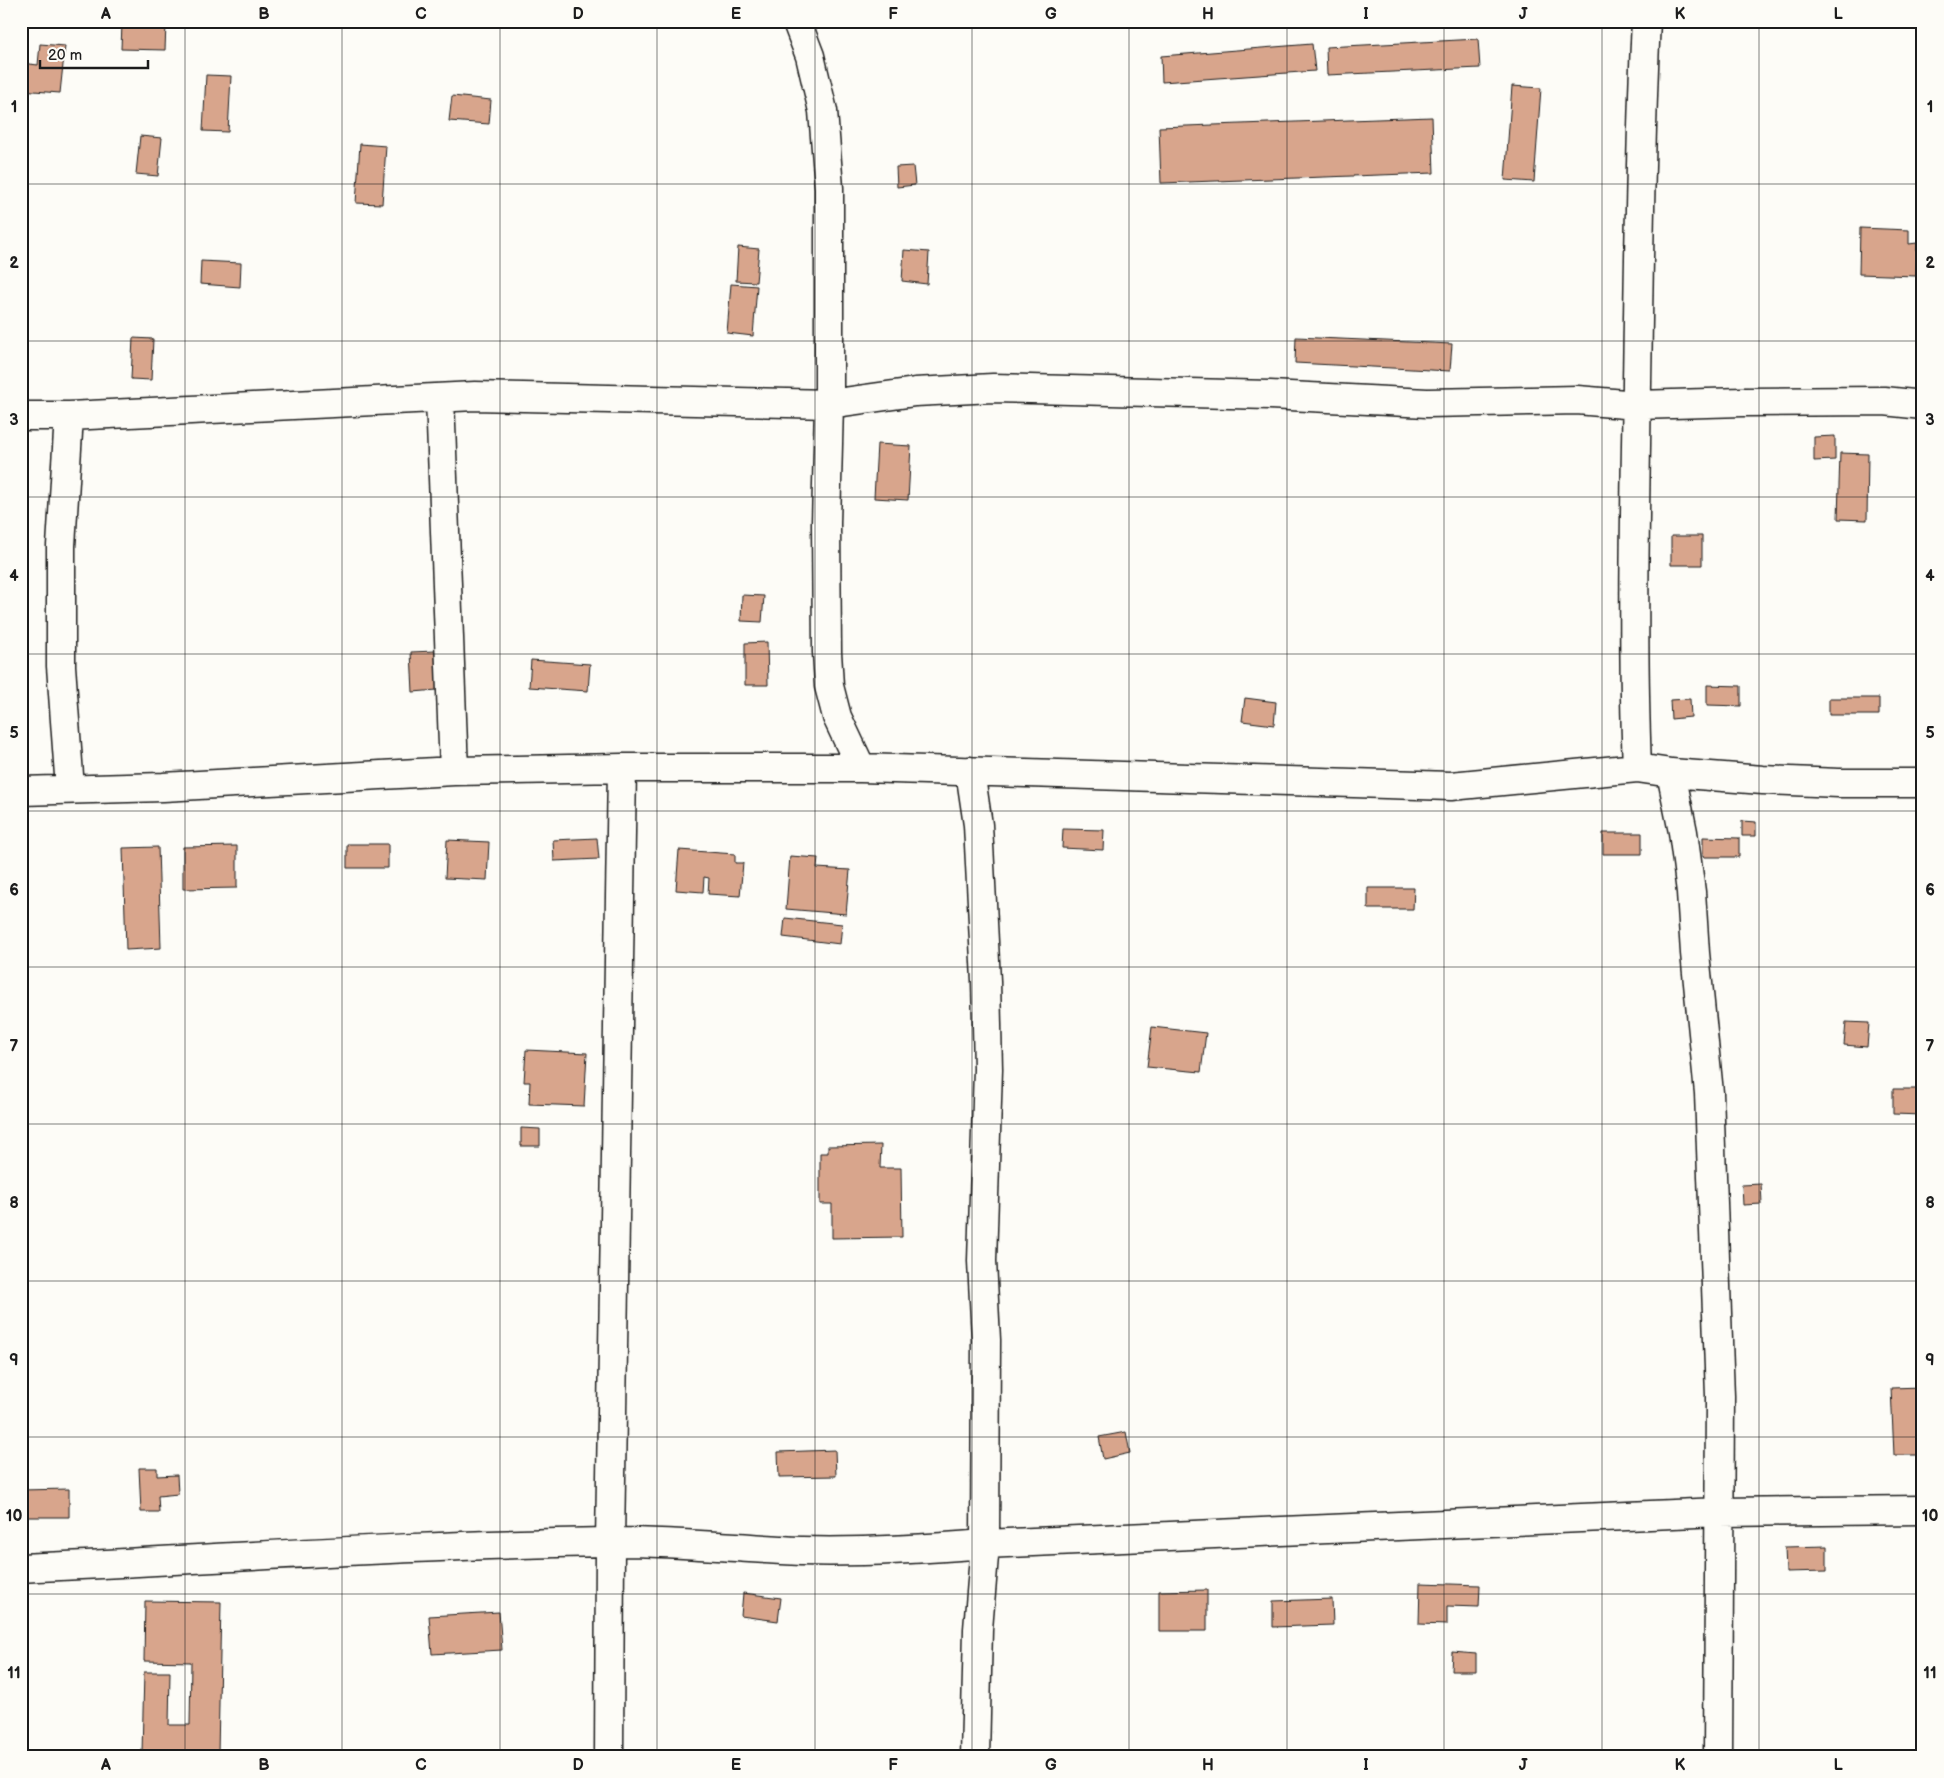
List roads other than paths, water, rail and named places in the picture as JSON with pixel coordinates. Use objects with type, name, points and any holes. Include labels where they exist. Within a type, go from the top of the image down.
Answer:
[{"type":"street","points":[[793,21],[802,21]]},
{"type":"street","points":[[1637,768],[1634,680],[1634,539],[1641,120],[1646,21]]},
{"type":"street","points":[[797,22],[810,56],[823,111],[828,188],[827,652],[830,686],[837,717],[861,768]]},
{"type":"street","points":[[21,416],[69,416],[475,396],[829,404],[915,392],[993,388],[1270,395],[1427,403],[1577,400],[1637,405],[1884,401],[1923,405]]},
{"type":"street","points":[[440,398],[454,771]]},
{"type":"street","points":[[69,416],[61,546],[61,666],[70,789]]},
{"type":"street","points":[[609,1757],[610,1542],[622,768]]},
{"type":"street","points":[[21,791],[163,787],[454,771],[622,768],[861,768],[1451,786],[1637,768],[1671,773],[1830,783],[1923,783]]},
{"type":"street","points":[[970,771],[978,825],[988,1070],[982,1261],[986,1340],[985,1544],[978,1629],[975,1757]]},
{"type":"street","points":[[1671,773],[1683,832],[1709,1093],[1720,1396],[1718,1757]]},
{"type":"street","points":[[21,1568],[431,1547],[610,1542],[687,1544],[802,1551],[904,1550],[985,1544],[1719,1512],[1923,1510]]}]
